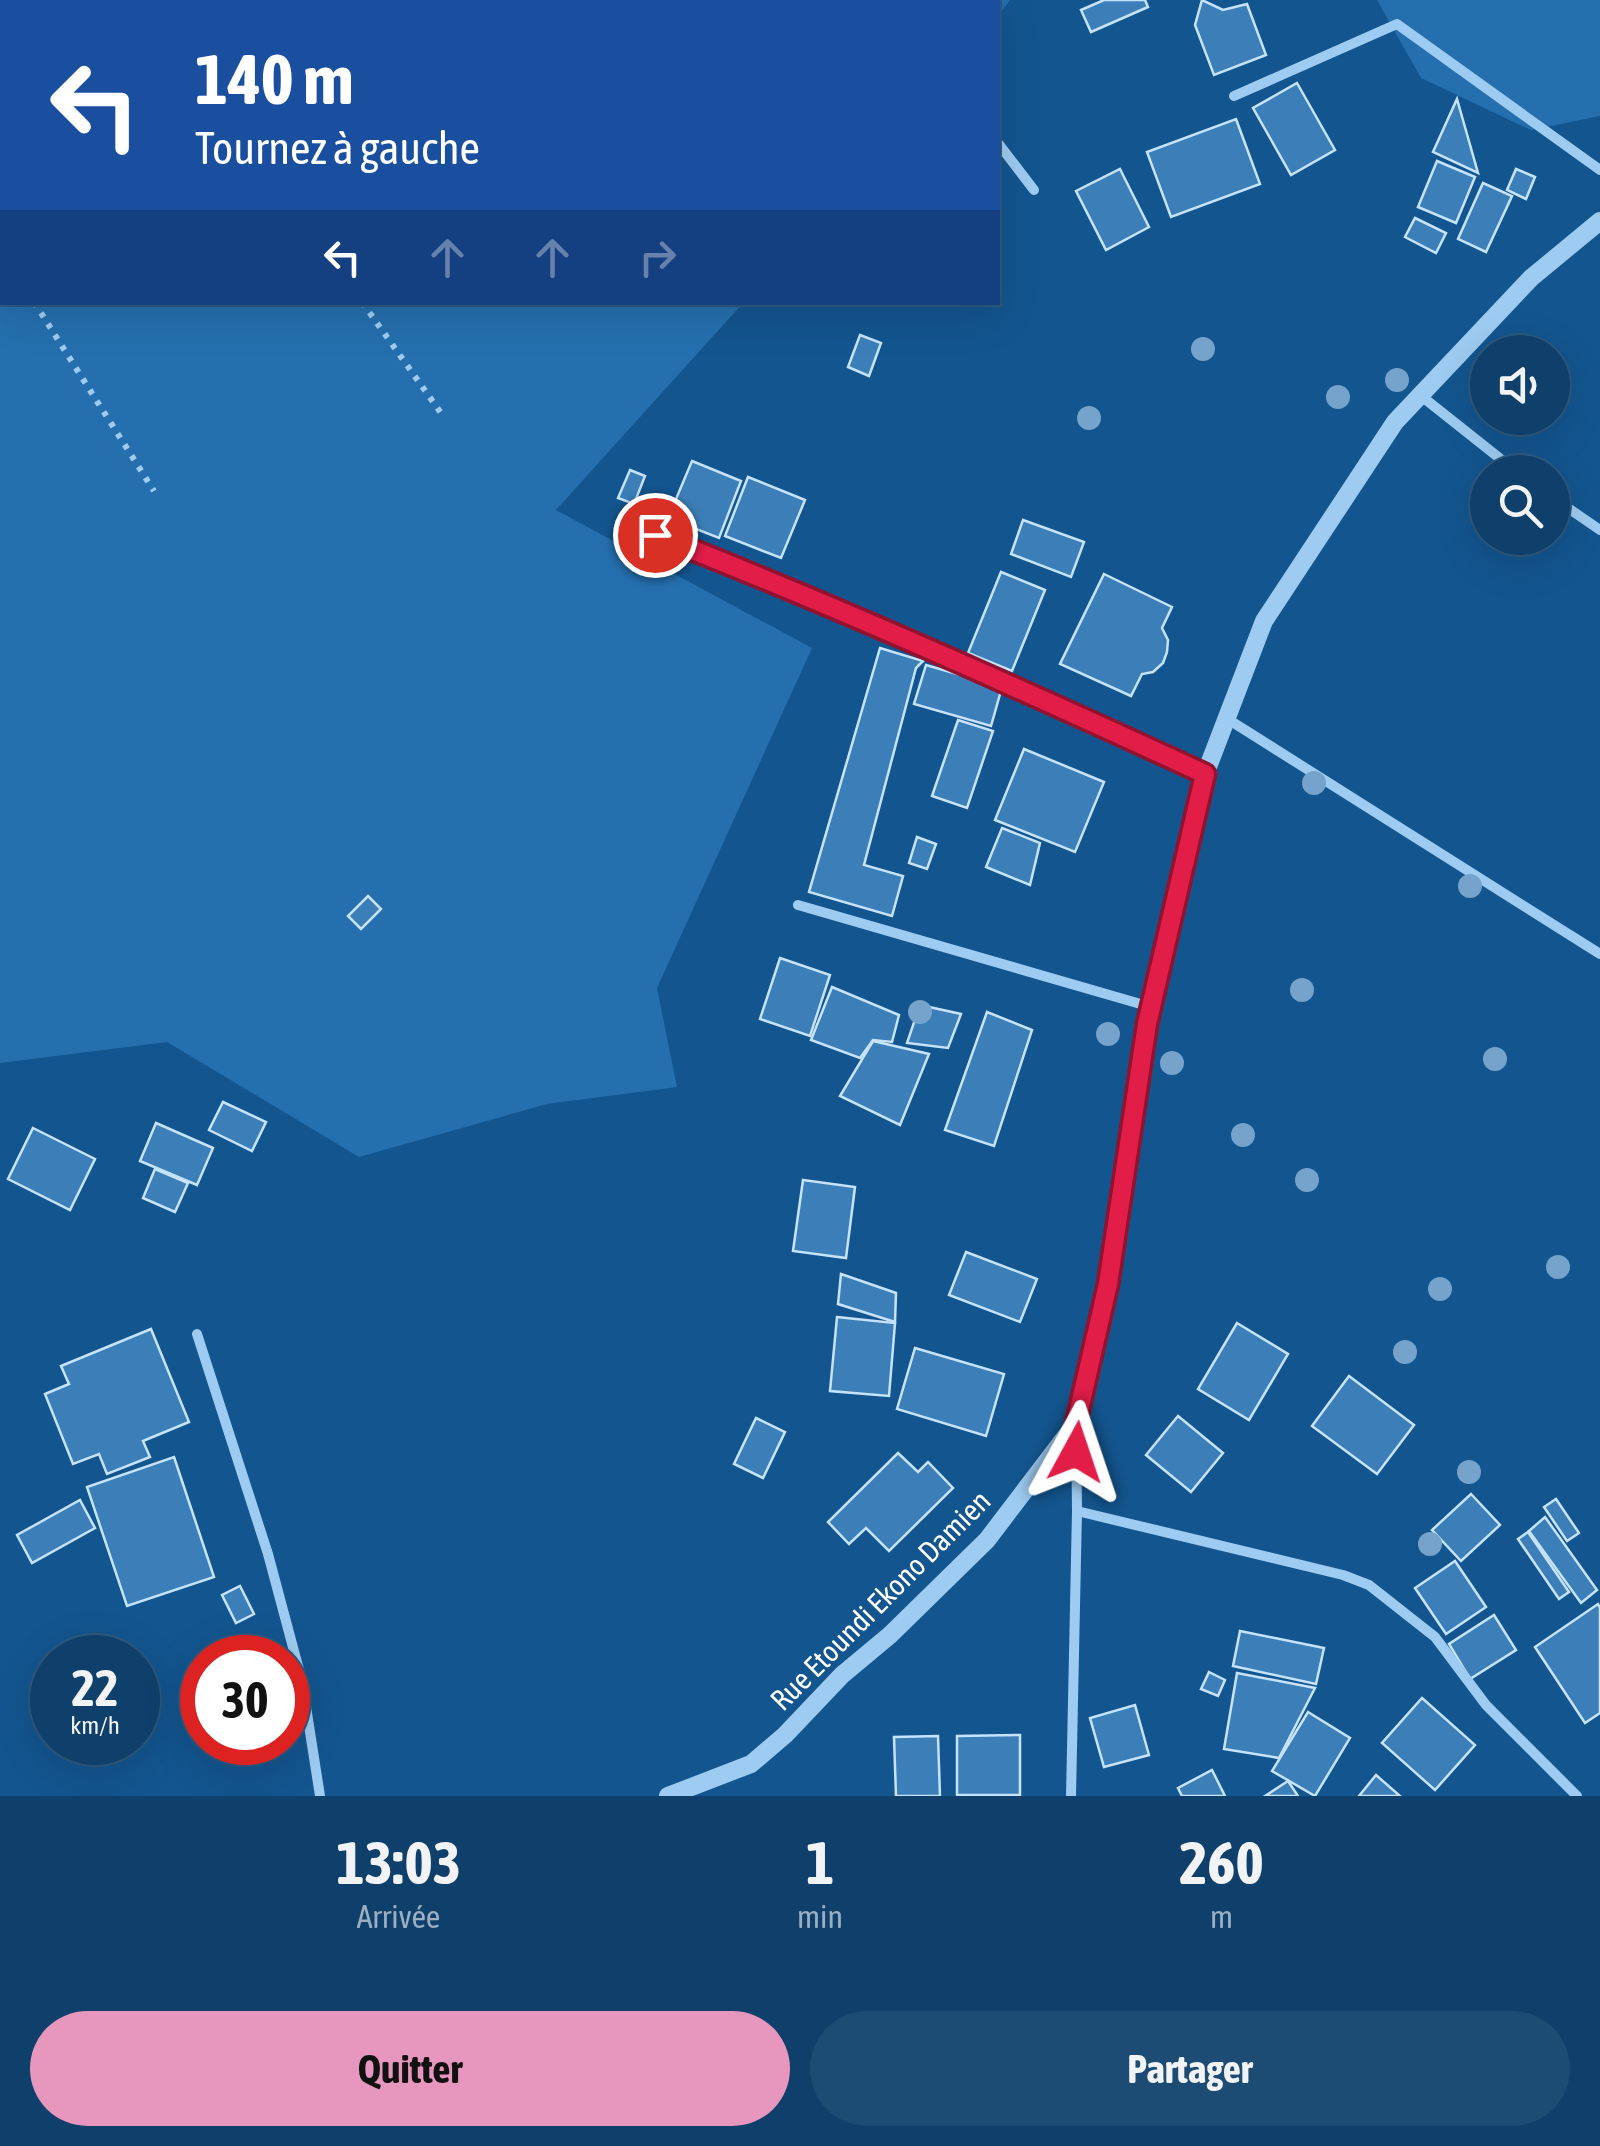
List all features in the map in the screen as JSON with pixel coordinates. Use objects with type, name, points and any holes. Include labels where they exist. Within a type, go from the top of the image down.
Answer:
[{"type":"street","points":[[1234,96],[1396,24],[1600,170]]},
{"type":"street","points":[[1000,146],[1034,190]]},
{"type":"street","name":"Rue Etoundi Ekono Damien","points":[[668,1796],[751,1764],[785,1735],[842,1675],[890,1635],[987,1540],[1076,1423],[1108,1284],[1151,1007],[1205,774],[1264,621],[1395,422],[1530,278],[1600,221]]},
{"type":"street","points":[[1420,395],[1496,455]]},
{"type":"street","points":[[1570,509],[1600,530]]},
{"type":"street","points":[[655,535],[804,594],[1205,774]]},
{"type":"street","points":[[1226,718],[1600,954]]},
{"type":"street","points":[[798,905],[1151,1007]]},
{"type":"street","points":[[197,1334],[268,1554],[298,1663],[320,1796]]},
{"type":"street","points":[[1071,1796],[1076,1423]]},
{"type":"street","points":[[1077,1511],[1325,1570],[1369,1585],[1435,1637],[1486,1705],[1576,1796]]},
{"type":"path","points":[[36,305],[154,491]]},
{"type":"path","points":[[364,305],[440,413]]},
{"type":"shaded area","points":[[1000,0],[1010,0],[1000,13]]},
{"type":"shaded area","points":[[1377,0],[1600,0],[1600,116],[1531,130],[1421,78]]},
{"type":"shaded area","points":[[0,305],[741,305],[556,510],[812,648],[657,988],[677,1087],[547,1104],[359,1157],[167,1042],[0,1063]]},
{"type":"building","points":[[1104,0],[1145,0],[1148,7],[1091,32],[1081,10]]},
{"type":"building","points":[[1202,0],[1223,10],[1247,4],[1266,55],[1214,75],[1195,25]]},
{"type":"building","points":[[1297,83],[1335,150],[1291,175],[1253,108]]},
{"type":"building","points":[[1457,99],[1478,173],[1433,152]]},
{"type":"building","points":[[1236,119],[1260,184],[1171,217],[1147,152]]},
{"type":"building","points":[[1437,161],[1475,177],[1456,223],[1418,207]]},
{"type":"building","points":[[1120,169],[1149,227],[1106,250],[1076,191]]},
{"type":"building","points":[[1516,169],[1535,177],[1526,199],[1507,190]]},
{"type":"building","points":[[1483,183],[1512,196],[1486,252],[1458,239]]},
{"type":"building","points":[[1415,218],[1446,233],[1436,253],[1405,237]]},
{"type":"building","points":[[860,335],[881,343],[869,376],[848,367]]},
{"type":"building","points":[[692,461],[741,481],[719,538],[668,518]]},
{"type":"building","points":[[630,470],[645,476],[634,504],[618,498]]},
{"type":"building","points":[[748,477],[805,500],[781,558],[725,536]]},
{"type":"building","points":[[1023,520],[1084,542],[1071,577],[1011,554]]},
{"type":"building","points":[[1001,572],[1045,590],[1012,671],[968,653]]},
{"type":"building","points":[[1104,574],[1172,607],[1162,628],[1168,640],[1163,663],[1153,672],[1142,674],[1131,696],[1060,664]]},
{"type":"building","points":[[880,648],[923,661],[916,668],[864,865],[903,876],[892,916],[809,892]]},
{"type":"building","points":[[926,665],[1002,687],[991,726],[914,704]]},
{"type":"building","points":[[958,720],[993,731],[967,808],[932,796]]},
{"type":"building","points":[[1024,749],[1104,782],[1075,852],[995,820]]},
{"type":"building","points":[[1002,828],[1040,843],[1030,885],[986,867]]},
{"type":"building","points":[[917,837],[936,844],[927,869],[909,863]]},
{"type":"building","points":[[368,896],[381,909],[361,929],[348,916]]},
{"type":"building","points":[[780,958],[830,975],[810,1036],[760,1019]]},
{"type":"building","points":[[832,987],[899,1015],[892,1042],[873,1040],[860,1058],[811,1040]]},
{"type":"building","points":[[920,1005],[961,1014],[948,1048],[907,1043]]},
{"type":"building","points":[[987,1012],[1032,1030],[994,1146],[945,1130]]},
{"type":"building","points":[[873,1041],[929,1054],[900,1125],[840,1096]]},
{"type":"building","points":[[223,1102],[266,1122],[252,1151],[209,1130]]},
{"type":"building","points":[[156,1123],[213,1148],[197,1185],[140,1161]]},
{"type":"building","points":[[33,1128],[95,1159],[70,1210],[8,1179]]},
{"type":"building","points":[[155,1169],[188,1183],[175,1212],[143,1198]]},
{"type":"building","points":[[803,1180],[855,1187],[846,1258],[793,1251]]},
{"type":"building","points":[[966,1252],[1037,1279],[1020,1322],[949,1295]]},
{"type":"building","points":[[841,1274],[896,1293],[895,1322],[838,1304]]},
{"type":"building","points":[[837,1317],[895,1323],[889,1396],[830,1391]]},
{"type":"building","points":[[1237,1323],[1288,1354],[1249,1420],[1198,1389]]},
{"type":"building","points":[[151,1329],[189,1422],[143,1441],[150,1457],[107,1474],[99,1454],[73,1464],[45,1394],[69,1384],[61,1366]]},
{"type":"building","points":[[915,1348],[1004,1374],[986,1436],[897,1409]]},
{"type":"building","points":[[1349,1376],[1414,1425],[1377,1474],[1312,1426]]},
{"type":"building","points":[[1178,1416],[1223,1453],[1191,1492],[1146,1455]]},
{"type":"building","points":[[756,1418],[785,1432],[763,1478],[734,1464]]},
{"type":"building","points":[[898,1453],[918,1472],[928,1462],[953,1488],[889,1551],[866,1528],[849,1544],[828,1522]]},
{"type":"building","points":[[174,1457],[214,1577],[127,1606],[87,1487]]},
{"type":"building","points":[[1471,1494],[1500,1525],[1461,1561],[1432,1530]]},
{"type":"building","points":[[1556,1499],[1579,1533],[1567,1541],[1544,1507]]},
{"type":"building","points":[[80,1500],[95,1528],[32,1563],[17,1535]]},
{"type":"building","points":[[1545,1517],[1597,1590],[1581,1603],[1529,1531]]},
{"type":"building","points":[[1528,1532],[1569,1592],[1559,1599],[1518,1539]]},
{"type":"building","points":[[1455,1561],[1486,1607],[1446,1634],[1415,1588]]},
{"type":"building","points":[[240,1586],[254,1614],[236,1623],[222,1595]]},
{"type":"building","points":[[1598,1604],[1600,1713],[1585,1723],[1535,1647]]},
{"type":"building","points":[[1494,1615],[1516,1650],[1470,1679],[1449,1644]]},
{"type":"building","points":[[1240,1631],[1324,1648],[1316,1684],[1233,1666]]},
{"type":"building","points":[[1209,1672],[1225,1680],[1218,1696],[1201,1689]]},
{"type":"building","points":[[1237,1673],[1315,1688],[1279,1758],[1224,1749]]},
{"type":"building","points":[[1422,1698],[1475,1745],[1435,1790],[1382,1743]]},
{"type":"building","points":[[1135,1705],[1149,1755],[1104,1767],[1090,1718]]},
{"type":"building","points":[[1308,1712],[1350,1738],[1315,1796],[1272,1771]]},
{"type":"building","points":[[1020,1735],[1020,1795],[957,1795],[957,1736]]},
{"type":"building","points":[[938,1736],[940,1796],[896,1796],[894,1737]]},
{"type":"building","points":[[1212,1770],[1225,1796],[1182,1796],[1178,1788]]},
{"type":"building","points":[[1376,1775],[1400,1796],[1359,1796]]},
{"type":"building","points":[[1288,1781],[1298,1796],[1265,1796]]},
{"type":"route","points":[[655,535],[786,586],[1205,774],[1147,1024],[1108,1284],[1076,1423],[1076,1452]]}]
